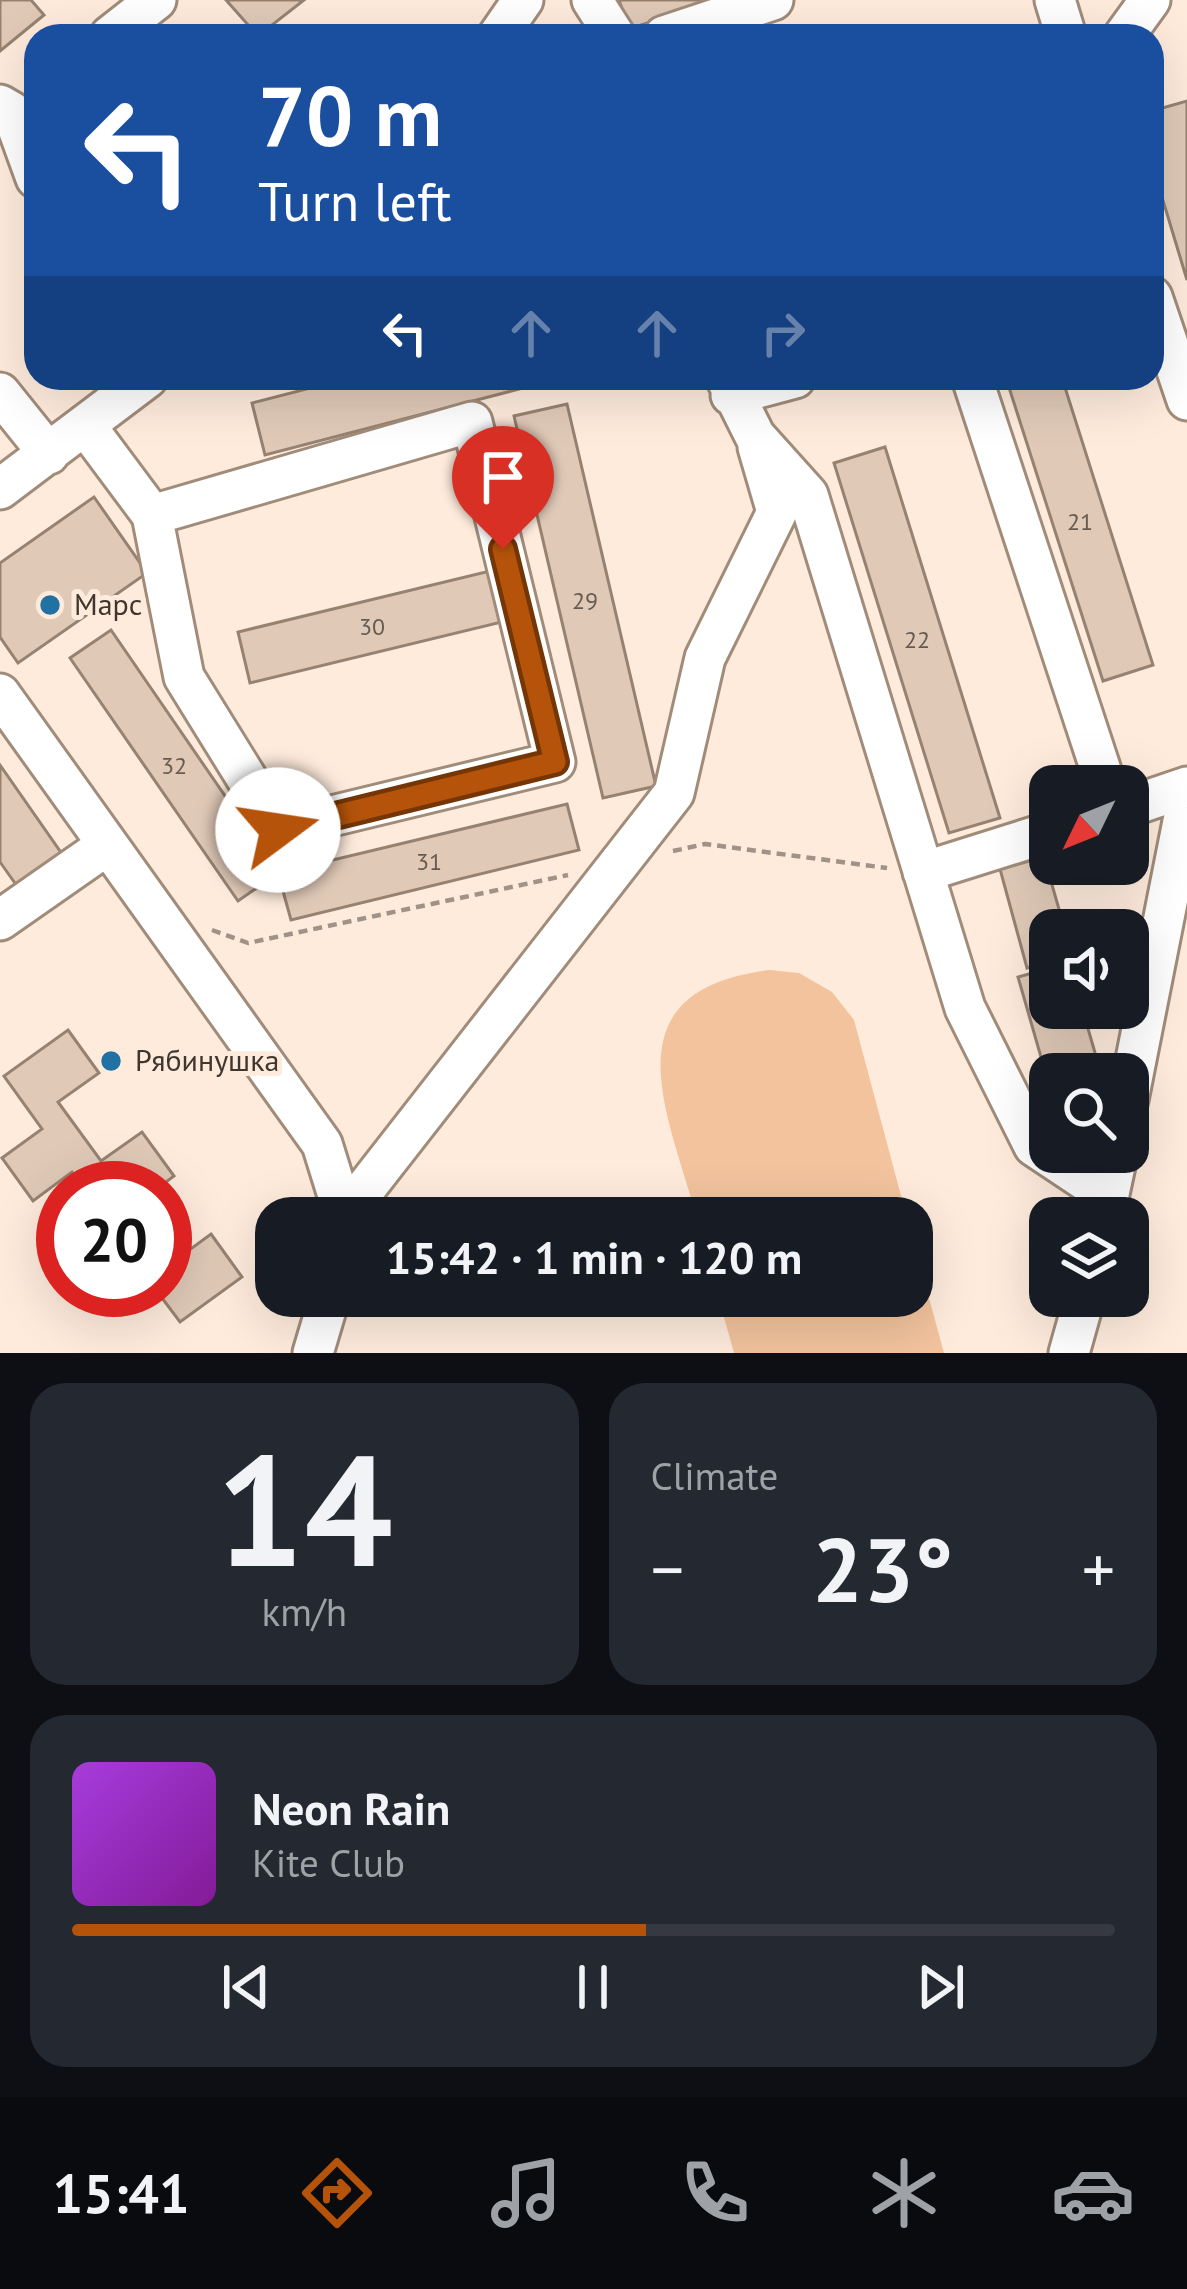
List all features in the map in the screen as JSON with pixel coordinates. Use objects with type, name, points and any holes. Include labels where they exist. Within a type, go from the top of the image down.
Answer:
[{"type":"street","points":[[125,24],[156,0]]},
{"type":"street","points":[[700,24],[773,0]]},
{"type":"street","points":[[12,102],[24,140]]},
{"type":"street","points":[[1164,332],[1187,400]]},
{"type":"street","points":[[360,1197],[674,793],[705,658],[777,512],[755,436],[731,390]]},
{"type":"street","points":[[976,390],[1099,765]]},
{"type":"street","points":[[0,393],[49,454]]},
{"type":"street","points":[[0,489],[49,454],[114,395],[152,515],[184,677],[278,830],[555,762],[472,422],[152,515]]},
{"type":"street","points":[[755,436],[808,494],[965,1008],[1034,1146],[1095,1197]]},
{"type":"street","points":[[0,694],[322,1144],[340,1197]]},
{"type":"street","points":[[1149,800],[1187,788]]},
{"type":"street","points":[[1137,1053],[1187,801]]},
{"type":"street","points":[[923,872],[1029,839]]},
{"type":"street","points":[[0,920],[106,846]]},
{"type":"street","points":[[314,1353],[324,1317]]},
{"type":"street","points":[[1069,1353],[1079,1317]]},
{"type":"path","points":[[207,928],[248,944],[705,844],[923,872]]},
{"type":"shaded area","points":[[769,970],[799,973],[832,992],[854,1020],[901,1197],[691,1197],[664,1098],[661,1061],[667,1029],[685,1002],[718,982]]},
{"type":"shaded area","points":[[933,1313],[944,1353],[734,1353],[724,1317],[933,1317]]},
{"type":"building","points":[[0,0],[31,0],[44,15],[33,24],[24,24],[24,31],[0,51]]},
{"type":"building","points":[[226,0],[304,0],[273,24],[247,24]]},
{"type":"building","points":[[619,0],[718,0],[644,24],[627,24]]},
{"type":"building","points":[[1187,101],[1187,280],[1164,204],[1164,108]]},
{"type":"building","points":[[302,390],[515,390],[265,455],[252,403]]},
{"type":"building","points":[[1010,390],[1066,390],[1153,665],[1103,681]]},
{"type":"building","points":[[567,404],[656,786],[603,798],[514,416]]},
{"type":"building","points":[[885,447],[1000,818],[949,833],[834,463]]},
{"type":"building","name":"Марс","points":[[94,497],[147,573],[18,663],[0,637],[0,563]]},
{"type":"building","points":[[494,570],[506,621],[250,683],[238,632]]},
{"type":"building","points":[[111,630],[278,873],[238,901],[70,658]]},
{"type":"building","points":[[0,765],[62,854],[17,886],[0,862]]},
{"type":"building","points":[[567,804],[579,850],[291,920],[278,873]]},
{"type":"building","points":[[1029,861],[1029,885],[1052,885],[1059,909],[1029,909],[1027,968],[1000,869]]},
{"type":"building","points":[[1029,974],[1029,1015],[1018,977]]},
{"type":"building","points":[[1033,1029],[1088,1029],[1095,1053],[1040,1053]]},
{"type":"building","points":[[68,1030],[99,1073],[58,1102],[101,1161],[36,1161],[33,1201],[2,1158],[42,1129],[4,1076]]},
{"type":"building","points":[[142,1132],[163,1161],[101,1161]]},
{"type":"building","points":[[211,1234],[242,1277],[192,1313],[192,1248]]},
{"type":"place","name":"Марс","points":[[50,605]]},
{"type":"place","name":"Рябинушка","points":[[111,1061]]},
{"type":"route","points":[[278,830],[555,762],[503,549]]}]
